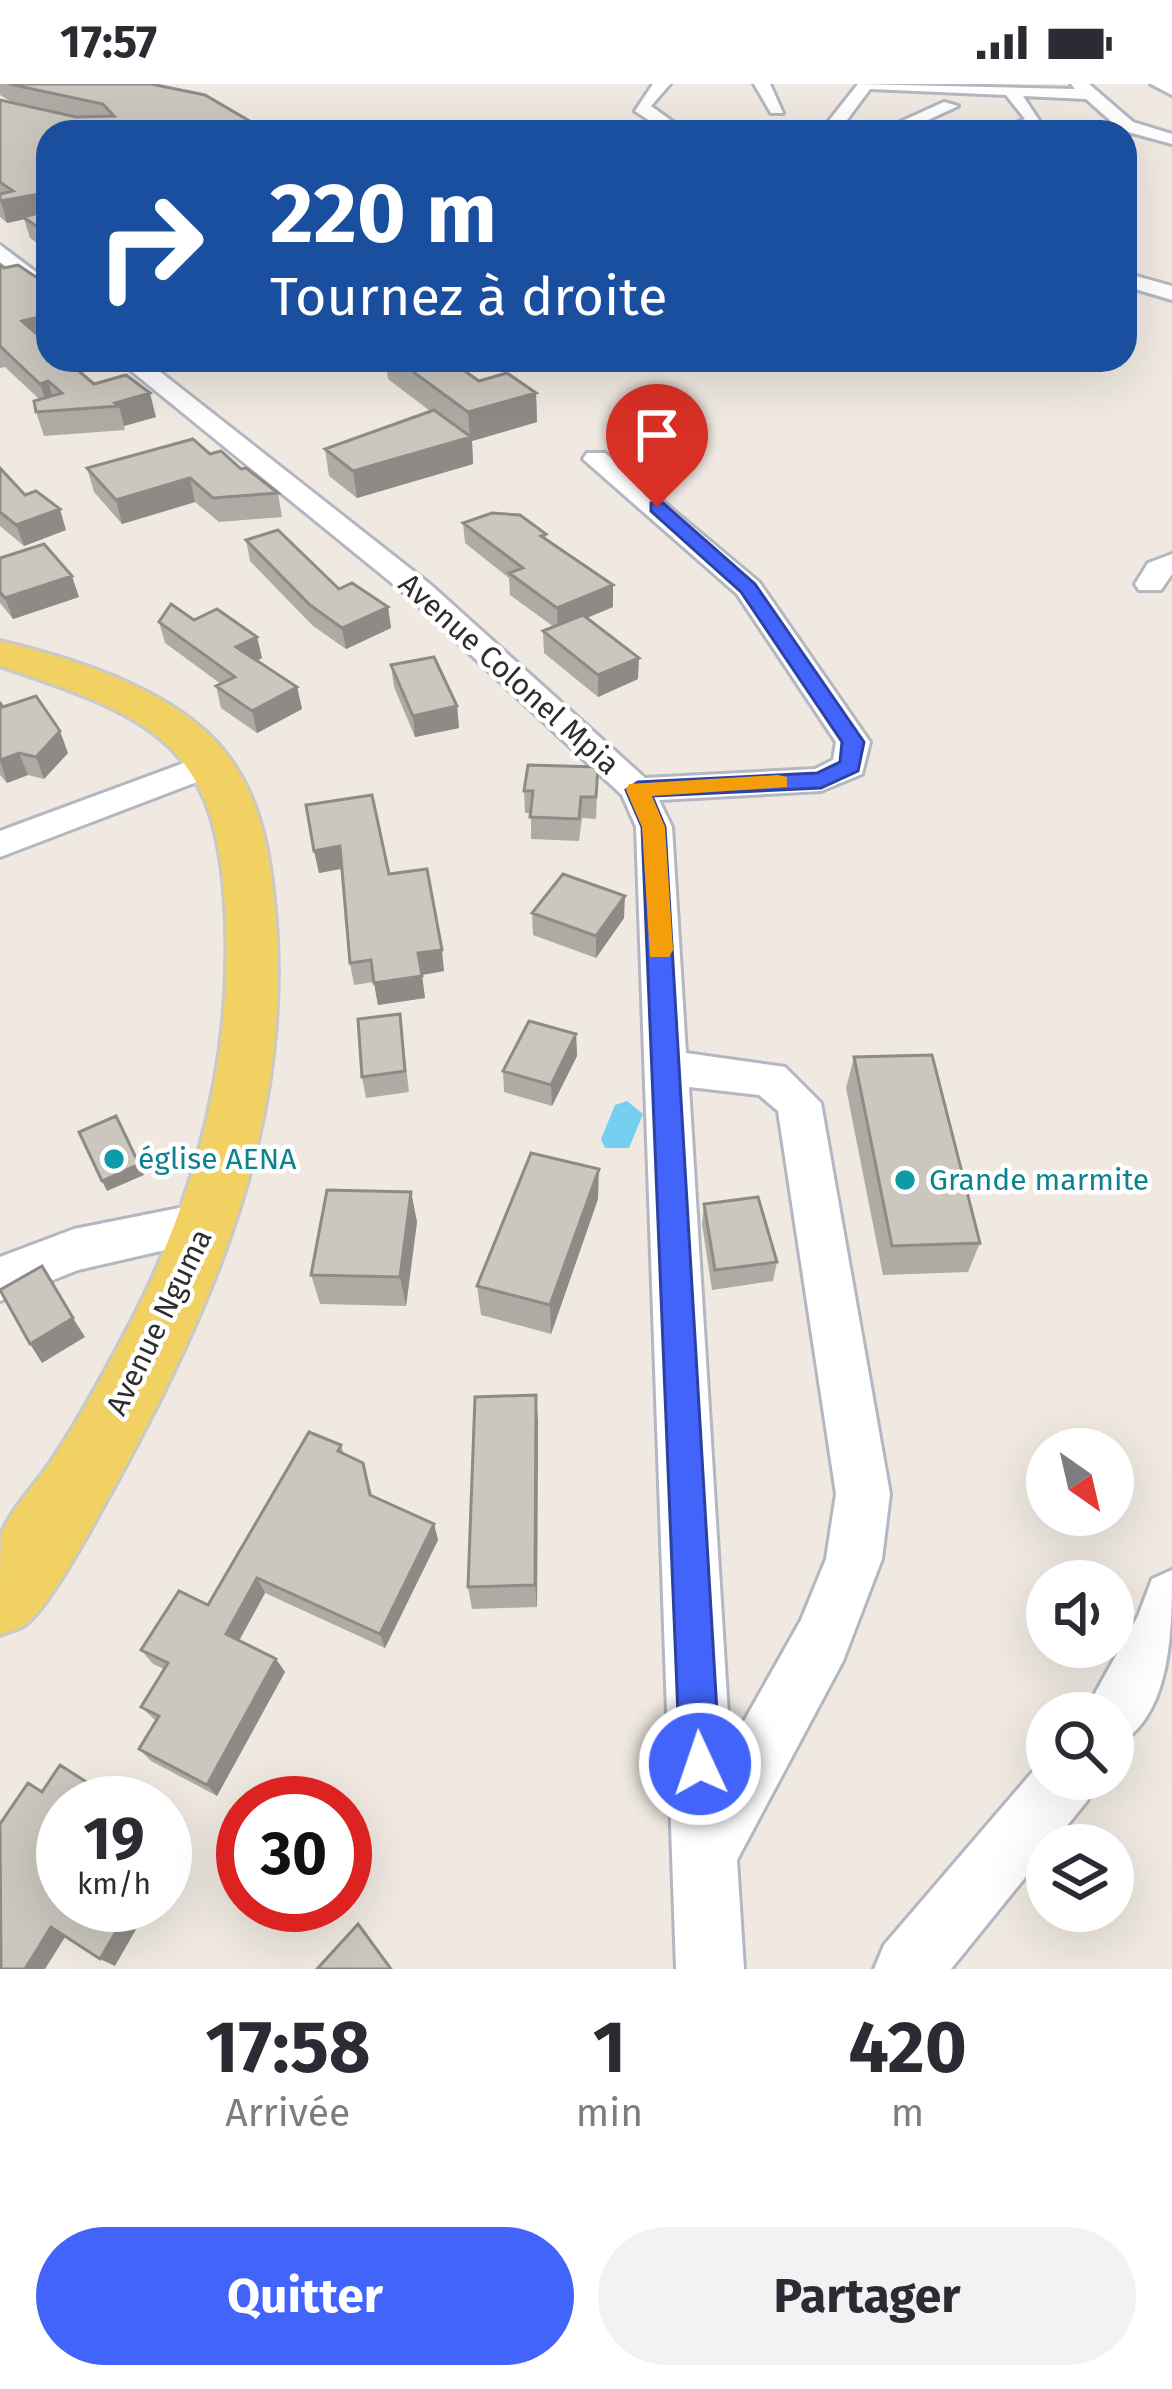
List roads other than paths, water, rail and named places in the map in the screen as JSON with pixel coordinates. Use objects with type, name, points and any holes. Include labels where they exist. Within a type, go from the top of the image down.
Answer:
[{"type":"main road","name":"Avenue Nguma","points":[[0,1598],[95,1448],[208,1222],[251,1047],[254,992],[249,889],[240,837],[212,764],[173,728],[4,657]]},
{"type":"street","points":[[659,120],[641,107],[662,84]]},
{"type":"street","points":[[762,84],[777,109]]},
{"type":"street","points":[[840,120],[866,84],[1012,94],[1084,89],[1120,120]]},
{"type":"street","points":[[1159,84],[1172,91]]},
{"type":"street","points":[[1012,94],[1035,120]]},
{"type":"street","points":[[916,120],[950,106]]},
{"type":"street","points":[[1137,129],[1172,139]]},
{"type":"street","points":[[0,250],[36,282]]},
{"type":"street","points":[[1137,283],[1172,293]]},
{"type":"street","name":"Avenue Colonel Mpia","points":[[145,372],[420,591],[638,790],[653,827],[710,1969]]},
{"type":"street","points":[[596,459],[740,579],[853,742],[850,766],[821,780],[638,790]]},
{"type":"street","points":[[0,845],[212,764]]},
{"type":"street","points":[[665,1067],[770,1079],[799,1103],[863,1494],[854,1559],[822,1640],[704,1856]]},
{"type":"street","points":[[0,1279],[74,1250],[208,1222]]},
{"type":"street","points":[[1127,1692],[1163,1629],[1172,1598]]},
{"type":"street","points":[[908,1969],[1049,1800]]},
{"type":"water","points":[[627,1101],[643,1114],[629,1148],[605,1148],[601,1139],[615,1105]]},
{"type":"place","name":"église AENA","points":[[114,1159]]},
{"type":"place","name":"Grande marmite","points":[[905,1180]]}]
